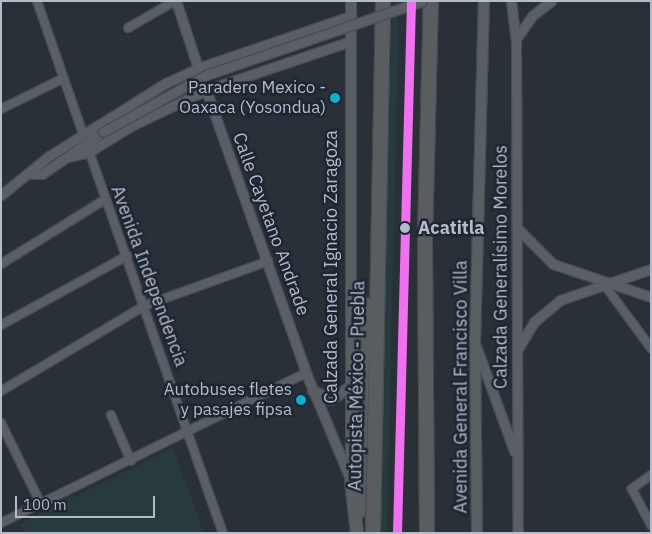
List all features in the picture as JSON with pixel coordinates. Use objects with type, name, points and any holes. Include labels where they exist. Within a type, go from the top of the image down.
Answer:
[{"type":"highway","points":[[357,533],[362,358],[378,240],[383,1]]},
{"type":"highway","points":[[427,533],[425,239],[431,1]]},
{"type":"highway","name":"Autopista México - Puebla","points":[[373,533],[378,240]]},
{"type":"highway","points":[[351,480],[358,512]]},
{"type":"main road","name":"Calzada General Ignacio Zaragoza","points":[[351,1],[349,388],[351,533]]},
{"type":"main road","name":"Avenida General Francisco Villa","points":[[477,533],[475,342],[484,1]]},
{"type":"main road","points":[[313,390],[331,400],[349,388]]},
{"type":"street","name":"Avenida Independencia","points":[[37,1],[223,533]]},
{"type":"street","points":[[128,28],[175,1],[198,68]]},
{"type":"street","points":[[1,195],[32,174],[36,165],[63,147],[103,132],[206,75],[422,1]]},
{"type":"street","name":"Calzada Generalísimo Morelos","points":[[511,1],[516,39],[518,230],[516,458],[518,533]]},
{"type":"street","points":[[516,39],[533,15],[551,1]]},
{"type":"street","points":[[32,174],[42,174],[69,156],[84,138],[198,68],[351,16]]},
{"type":"street","points":[[69,156],[89,152],[131,126],[206,90],[351,41]]},
{"type":"street","points":[[1,109],[64,78]]},
{"type":"street","name":"Calle Cayetano Andrade","points":[[206,90],[306,373],[351,480]]},
{"type":"street","points":[[1,264],[106,199]]},
{"type":"street","points":[[518,230],[540,256],[603,284],[651,297]]},
{"type":"street","points":[[1,325],[126,256]]},
{"type":"street","points":[[1,391],[144,306],[268,261]]},
{"type":"street","points":[[517,352],[527,331],[551,305],[603,284],[651,269]]},
{"type":"street","points":[[603,284],[651,348]]},
{"type":"street","points":[[475,342],[516,458]]},
{"type":"street","points":[[1,523],[189,433],[306,373]]},
{"type":"street","points":[[111,415],[131,461]]},
{"type":"street","points":[[1,423],[41,504]]},
{"type":"street","points":[[649,520],[632,489],[651,475]]},
{"type":"green space","points":[[392,1],[399,1],[387,533],[379,533]]},
{"type":"green space","points":[[173,448],[204,533],[25,533],[20,524]]},
{"type":"transit line","points":[[397,533],[411,1]]},
{"type":"place","name":"Paradero Mexico - Oaxaca (Yosondua)","points":[[335,98]]},
{"type":"place","name":"Acatitla","points":[[405,228]]},
{"type":"place","name":"Autobuses fletes y pasajes fipsa","points":[[301,400]]}]
